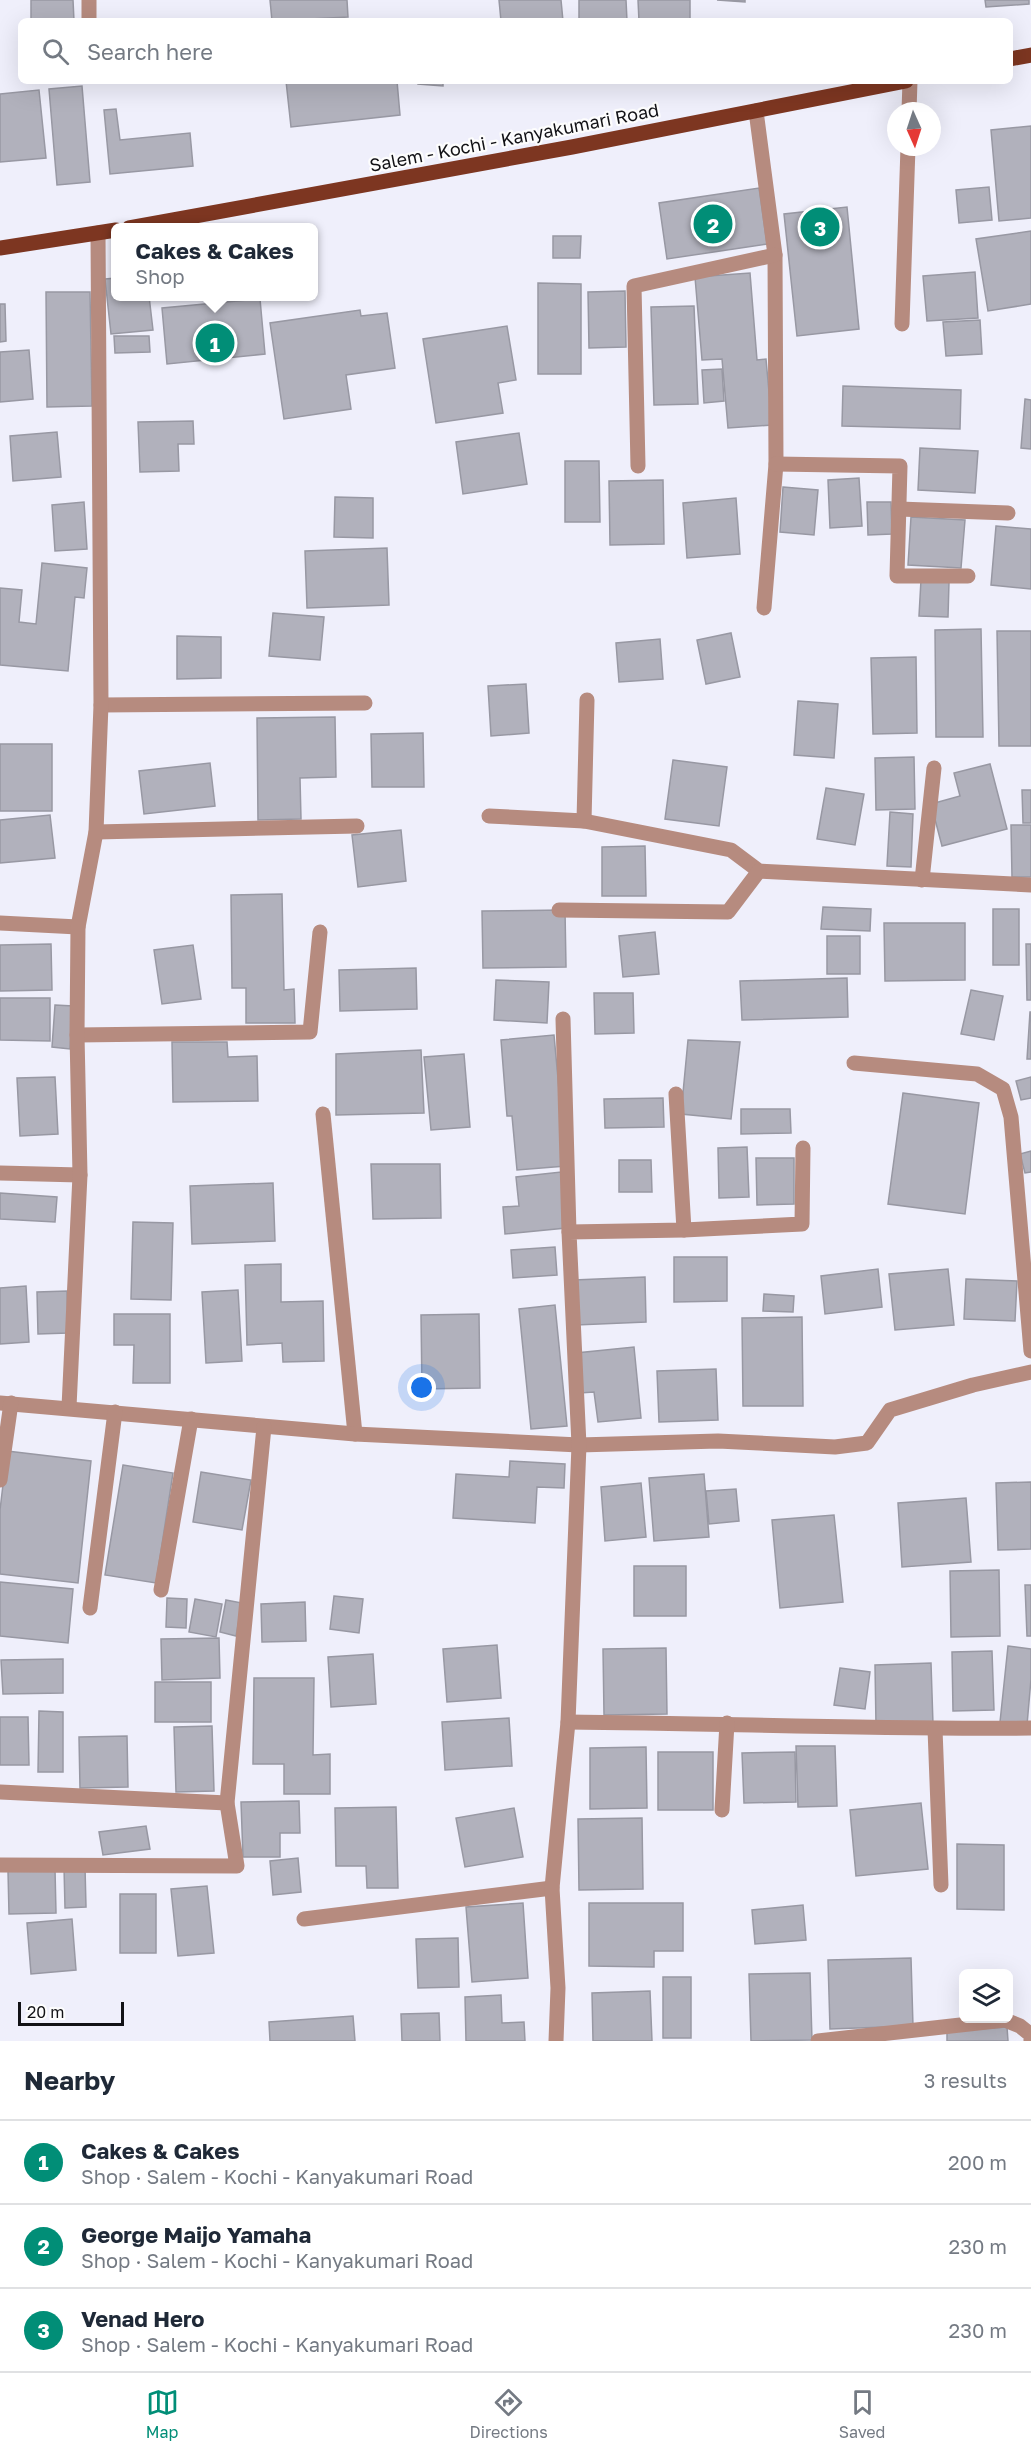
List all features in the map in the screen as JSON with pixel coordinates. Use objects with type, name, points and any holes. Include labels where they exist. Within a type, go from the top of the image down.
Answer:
[{"type":"main road","points":[[1013,58],[1031,55]]},
{"type":"main road","name":"Salem - Kochi - Kanyakumari Road","points":[[156,223],[893,84]]},
{"type":"main road","points":[[0,249],[111,231]]},
{"type":"street","points":[[89,0],[89,18]]},
{"type":"street","points":[[908,84],[909,102]]},
{"type":"street","points":[[756,111],[775,255],[776,464],[764,608]]},
{"type":"street","points":[[902,324],[908,156]]},
{"type":"street","points":[[69,1407],[80,1175],[77,1035],[78,927],[96,832],[101,705],[98,233]]},
{"type":"street","points":[[638,466],[634,286],[775,255]]},
{"type":"street","points":[[776,464],[900,466],[897,576],[968,576]]},
{"type":"street","points":[[898,509],[1008,513]]},
{"type":"street","points":[[584,821],[587,700]]},
{"type":"street","points":[[101,705],[365,703]]},
{"type":"street","points":[[922,880],[934,768]]},
{"type":"street","points":[[489,816],[584,821],[731,850],[759,871],[1031,885]]},
{"type":"street","points":[[96,832],[357,826]]},
{"type":"street","points":[[559,910],[728,912],[759,871]]},
{"type":"street","points":[[0,923],[78,927]]},
{"type":"street","points":[[77,1035],[310,1032],[320,932]]},
{"type":"street","points":[[556,2041],[558,1988],[552,1888],[568,1722],[579,1445],[562,1019]]},
{"type":"street","points":[[854,1063],[977,1074],[1003,1089],[1011,1117],[1024,1193],[1031,1351]]},
{"type":"street","points":[[676,1094],[684,1230]]},
{"type":"street","points":[[323,1114],[355,1434]]},
{"type":"street","points":[[569,1232],[684,1230],[802,1224],[803,1148]]},
{"type":"street","points":[[0,1173],[80,1175]]},
{"type":"street","points":[[0,1480],[5,1403],[355,1434],[579,1445],[718,1441],[835,1448],[867,1443],[890,1410],[973,1385],[1031,1372]]},
{"type":"street","points":[[90,1608],[115,1412]]},
{"type":"street","points":[[161,1590],[191,1419]]},
{"type":"street","points":[[0,1865],[237,1866],[227,1803],[264,1427]]},
{"type":"street","points":[[568,1722],[727,1723],[936,1729],[1031,1728]]},
{"type":"street","points":[[722,1810],[727,1723]]},
{"type":"street","points":[[936,1729],[941,1885]]},
{"type":"street","points":[[0,1792],[227,1803]]},
{"type":"street","points":[[304,1920],[552,1888]]},
{"type":"street","points":[[818,2041],[1005,2020],[1020,2026],[1031,2035],[1031,2041]]},
{"type":"building","points":[[31,0],[73,0],[74,18],[31,18]]},
{"type":"building","points":[[270,0],[347,0],[348,17],[272,18]]},
{"type":"building","points":[[499,0],[561,0],[563,18],[501,18]]},
{"type":"building","points":[[579,0],[626,0],[627,18],[579,18]]},
{"type":"building","points":[[638,0],[690,0],[690,18],[639,18]]},
{"type":"building","points":[[717,0],[745,0],[745,2]]},
{"type":"building","points":[[985,0],[1029,0],[1029,4],[986,7]]},
{"type":"building","points":[[286,84],[397,84],[400,115],[291,127]]},
{"type":"building","points":[[418,84],[443,84],[443,86]]},
{"type":"building","points":[[82,86],[90,182],[57,185],[49,89]]},
{"type":"building","points":[[39,90],[46,158],[0,162],[0,94]]},
{"type":"building","points":[[116,109],[120,140],[190,133],[193,166],[110,174],[104,110]]},
{"type":"building","points":[[1031,126],[1031,218],[999,221],[991,130]]},
{"type":"building","points":[[989,187],[992,220],[959,223],[956,190]]},
{"type":"building","points":[[759,188],[767,244],[667,259],[659,203]]},
{"type":"building","points":[[847,207],[859,329],[797,336],[784,214]]},
{"type":"building","points":[[1031,231],[1031,304],[988,311],[976,239]]},
{"type":"building","points":[[553,236],[581,236],[580,258],[553,258]]},
{"type":"building","points":[[975,272],[978,318],[927,321],[923,276]]},
{"type":"building","points":[[750,273],[757,360],[766,359],[772,425],[728,428],[722,359],[702,360],[695,277]]},
{"type":"building","points":[[111,278],[111,301],[150,301],[153,330],[111,334],[105,279]]},
{"type":"building","points":[[538,283],[581,284],[581,374],[538,374]]},
{"type":"building","points":[[625,291],[626,347],[589,348],[588,292]]},
{"type":"building","points":[[46,292],[90,292],[92,406],[47,407]]},
{"type":"building","points":[[260,301],[265,354],[167,364],[162,308]]},
{"type":"building","points":[[0,304],[5,304],[6,341],[0,342]]},
{"type":"building","points":[[694,306],[698,404],[654,405],[651,307]]},
{"type":"building","points":[[360,310],[361,316],[387,313],[395,368],[346,375],[351,409],[284,419],[270,323]]},
{"type":"building","points":[[980,320],[982,354],[946,356],[943,322]]},
{"type":"building","points":[[507,326],[516,380],[498,383],[503,413],[436,423],[423,339]]},
{"type":"building","points":[[114,336],[149,336],[150,352],[115,353]]},
{"type":"building","points":[[29,350],[33,399],[0,402],[0,352]]},
{"type":"building","points":[[722,369],[724,401],[704,403],[702,370]]},
{"type":"building","points":[[843,386],[961,390],[960,429],[842,426]]},
{"type":"building","points":[[1025,399],[1031,400],[1031,449],[1021,448]]},
{"type":"building","points":[[193,421],[194,444],[178,444],[179,471],[140,472],[138,422]]},
{"type":"building","points":[[57,432],[61,477],[13,481],[10,436]]},
{"type":"building","points":[[519,433],[527,484],[463,494],[456,442]]},
{"type":"building","points":[[920,448],[978,451],[975,493],[918,490]]},
{"type":"building","points":[[565,461],[599,461],[600,522],[565,522]]},
{"type":"building","points":[[859,478],[862,526],[830,528],[828,480]]},
{"type":"building","points":[[663,480],[664,544],[610,545],[609,481]]},
{"type":"building","points":[[783,487],[818,490],[814,535],[780,532]]},
{"type":"building","points":[[335,497],[373,498],[373,538],[334,537]]},
{"type":"building","points":[[736,498],[740,554],[687,558],[683,503]]},
{"type":"building","points":[[84,502],[87,549],[55,551],[52,505]]},
{"type":"building","points":[[867,502],[891,502],[892,534],[868,535]]},
{"type":"building","points":[[911,517],[965,520],[961,568],[908,565]]},
{"type":"building","points":[[996,526],[1031,529],[1031,589],[991,585]]},
{"type":"building","points":[[387,548],[389,605],[307,608],[305,551]]},
{"type":"building","points":[[42,563],[87,568],[84,598],[75,597],[68,671],[0,665],[0,588],[22,590],[19,622],[36,624]]},
{"type":"building","points":[[921,580],[949,582],[948,617],[919,616]]},
{"type":"building","points":[[273,613],[324,617],[320,660],[269,656]]},
{"type":"building","points":[[981,629],[983,737],[936,737],[935,630]]},
{"type":"building","points":[[997,631],[1031,631],[1031,746],[999,746]]},
{"type":"building","points":[[731,633],[740,677],[706,684],[697,640]]},
{"type":"building","points":[[177,636],[221,637],[221,678],[177,679]]},
{"type":"building","points":[[660,639],[663,679],[619,682],[616,643]]},
{"type":"building","points":[[916,657],[917,733],[873,734],[871,658]]},
{"type":"building","points":[[526,684],[529,733],[491,736],[488,686]]},
{"type":"building","points":[[798,701],[838,704],[834,758],[794,755]]},
{"type":"building","points":[[335,717],[336,777],[300,778],[301,819],[258,820],[257,718]]},
{"type":"building","points":[[423,733],[424,787],[372,787],[371,734]]},
{"type":"building","points":[[0,744],[52,744],[52,811],[0,811]]},
{"type":"building","points":[[914,757],[915,809],[876,810],[875,758]]},
{"type":"building","points":[[673,760],[727,767],[719,826],[665,819]]},
{"type":"building","points":[[210,763],[215,806],[144,814],[139,771]]},
{"type":"building","points":[[990,764],[1007,829],[942,846],[931,804],[960,796],[954,773]]},
{"type":"building","points":[[826,788],[864,794],[855,845],[817,839]]},
{"type":"building","points":[[1022,790],[1031,790],[1031,823],[1023,823]]},
{"type":"building","points":[[890,812],[913,814],[911,867],[887,866]]},
{"type":"building","points":[[50,815],[55,858],[0,863],[0,820]]},
{"type":"building","points":[[1011,825],[1031,825],[1031,877],[1012,877]]},
{"type":"building","points":[[401,830],[406,881],[358,887],[352,835]]},
{"type":"building","points":[[645,846],[646,896],[602,896],[602,847]]},
{"type":"building","points":[[282,894],[284,990],[294,989],[295,1023],[246,1023],[246,988],[232,988],[231,895]]},
{"type":"building","points":[[823,907],[871,909],[870,931],[821,929]]},
{"type":"building","points":[[993,909],[1019,909],[1019,965],[993,965]]},
{"type":"building","points":[[565,910],[566,967],[483,968],[482,911]]},
{"type":"building","points":[[884,923],[965,923],[965,980],[885,981]]},
{"type":"building","points":[[655,932],[659,974],[623,977],[619,936]]},
{"type":"building","points":[[827,936],[860,936],[860,974],[827,974]]},
{"type":"building","points":[[51,944],[52,990],[0,991],[0,945]]},
{"type":"building","points":[[1026,944],[1031,944],[1031,1000],[1027,1000]]},
{"type":"building","points":[[193,945],[201,999],[162,1004],[154,950]]},
{"type":"building","points":[[416,968],[417,1009],[340,1011],[339,970]]},
{"type":"building","points":[[847,978],[848,1017],[742,1020],[740,981]]},
{"type":"building","points":[[496,980],[549,982],[547,1023],[494,1020]]},
{"type":"building","points":[[971,990],[1003,996],[994,1040],[961,1034]]},
{"type":"building","points":[[594,993],[633,993],[634,1033],[595,1034]]},
{"type":"building","points":[[0,998],[50,998],[50,1041],[0,1040]]},
{"type":"building","points":[[55,1005],[73,1006],[70,1049],[52,1047]]},
{"type":"building","points":[[1030,1012],[1031,1059],[1027,1059]]},
{"type":"building","points":[[554,1035],[566,1166],[517,1170],[512,1116],[507,1116],[501,1040]]},
{"type":"building","points":[[688,1040],[740,1042],[731,1119],[681,1114]]},
{"type":"building","points":[[172,1042],[227,1042],[228,1057],[257,1056],[258,1101],[173,1102]]},
{"type":"building","points":[[421,1050],[424,1113],[336,1115],[336,1054]]},
{"type":"building","points":[[464,1054],[470,1127],[431,1130],[424,1057]]},
{"type":"building","points":[[55,1077],[58,1134],[20,1136],[17,1078]]},
{"type":"building","points":[[1031,1077],[1031,1098],[1021,1100],[1016,1081]]},
{"type":"building","points":[[903,1093],[979,1103],[965,1214],[888,1204]]},
{"type":"building","points":[[663,1098],[664,1127],[605,1128],[604,1099]]},
{"type":"building","points":[[741,1109],[790,1109],[791,1133],[741,1134]]},
{"type":"building","points":[[747,1147],[749,1197],[719,1198],[718,1148]]},
{"type":"building","points":[[1031,1151],[1031,1172],[1025,1173],[1020,1154]]},
{"type":"building","points":[[756,1158],[794,1158],[794,1204],[757,1205]]},
{"type":"building","points":[[619,1160],[651,1160],[652,1192],[619,1192]]},
{"type":"building","points":[[371,1164],[440,1164],[441,1218],[373,1219]]},
{"type":"building","points":[[561,1172],[566,1228],[505,1234],[503,1207],[519,1206],[516,1177]]},
{"type":"building","points":[[273,1183],[275,1241],[192,1244],[190,1186]]},
{"type":"building","points":[[0,1193],[57,1197],[55,1222],[0,1219]]},
{"type":"building","points":[[133,1222],[173,1223],[171,1300],[131,1299]]},
{"type":"building","points":[[555,1247],[557,1275],[513,1278],[511,1250]]},
{"type":"building","points":[[674,1257],[727,1257],[727,1301],[674,1302]]},
{"type":"building","points":[[281,1264],[281,1302],[323,1301],[324,1361],[283,1362],[282,1343],[247,1345],[245,1265]]},
{"type":"building","points":[[878,1269],[882,1307],[825,1314],[821,1276]]},
{"type":"building","points":[[948,1269],[954,1325],[895,1330],[889,1274]]},
{"type":"building","points":[[645,1277],[646,1322],[576,1325],[574,1280]]},
{"type":"building","points":[[966,1279],[1017,1281],[1015,1321],[964,1319]]},
{"type":"building","points":[[26,1286],[29,1342],[0,1344],[0,1288]]},
{"type":"building","points":[[238,1290],[242,1361],[206,1363],[202,1292]]},
{"type":"building","points":[[67,1291],[68,1333],[38,1334],[37,1292]]},
{"type":"building","points":[[764,1294],[794,1296],[793,1312],[763,1311]]},
{"type":"building","points":[[555,1305],[567,1426],[531,1429],[519,1309]]},
{"type":"building","points":[[114,1314],[170,1314],[170,1383],[133,1383],[134,1345],[114,1345]]},
{"type":"building","points":[[479,1314],[480,1388],[422,1389],[421,1315]]},
{"type":"building","points":[[802,1317],[803,1406],[743,1406],[742,1318]]},
{"type":"building","points":[[634,1347],[641,1418],[598,1422],[594,1392],[580,1393],[576,1353]]},
{"type":"building","points":[[716,1369],[718,1420],[659,1422],[657,1371]]},
{"type":"building","points":[[7,1451],[91,1461],[78,1583],[0,1574],[0,1510]]},
{"type":"building","points":[[510,1461],[565,1464],[564,1488],[537,1487],[535,1523],[453,1518],[456,1474],[509,1477]]},
{"type":"building","points":[[123,1465],[173,1473],[156,1583],[105,1575]]},
{"type":"building","points":[[201,1472],[251,1480],[242,1530],[193,1522]]},
{"type":"building","points":[[704,1474],[709,1537],[654,1541],[649,1478]]},
{"type":"building","points":[[1031,1482],[1031,1549],[998,1550],[996,1483]]},
{"type":"building","points":[[641,1483],[646,1537],[605,1541],[601,1487]]},
{"type":"building","points":[[736,1489],[739,1521],[709,1524],[706,1491]]},
{"type":"building","points":[[966,1498],[971,1562],[902,1567],[898,1503]]},
{"type":"building","points":[[834,1515],[843,1602],[780,1608],[772,1520]]},
{"type":"building","points":[[634,1566],[686,1566],[686,1616],[634,1616]]},
{"type":"building","points":[[999,1570],[1000,1636],[951,1637],[950,1571]]},
{"type":"building","points":[[0,1582],[73,1589],[68,1643],[0,1636]]},
{"type":"building","points":[[1025,1585],[1031,1585],[1031,1636],[1027,1636]]},
{"type":"building","points":[[334,1596],[363,1599],[359,1633],[330,1629]]},
{"type":"building","points":[[167,1598],[187,1599],[186,1628],[166,1627]]},
{"type":"building","points":[[195,1599],[222,1604],[216,1637],[189,1632]]},
{"type":"building","points":[[226,1600],[242,1603],[236,1636],[220,1632]]},
{"type":"building","points":[[305,1602],[306,1641],[262,1642],[261,1604]]},
{"type":"building","points":[[219,1638],[220,1678],[162,1680],[161,1639]]},
{"type":"building","points":[[497,1645],[501,1698],[447,1702],[443,1649]]},
{"type":"building","points":[[1008,1646],[1031,1649],[1027,1725],[1000,1722]]},
{"type":"building","points":[[666,1648],[667,1714],[604,1715],[603,1649]]},
{"type":"building","points":[[992,1651],[994,1710],[953,1711],[952,1652]]},
{"type":"building","points":[[373,1654],[376,1704],[331,1707],[328,1657]]},
{"type":"building","points":[[63,1659],[63,1693],[3,1694],[1,1660]]},
{"type":"building","points":[[931,1663],[933,1724],[876,1725],[875,1665]]},
{"type":"building","points":[[840,1668],[870,1672],[865,1709],[834,1705]]},
{"type":"building","points":[[254,1678],[314,1678],[313,1755],[330,1754],[330,1794],[284,1794],[284,1764],[253,1764]]},
{"type":"building","points":[[155,1682],[211,1682],[211,1722],[155,1722]]},
{"type":"building","points":[[39,1711],[63,1712],[63,1772],[38,1772]]},
{"type":"building","points":[[0,1717],[28,1717],[29,1765],[0,1765]]},
{"type":"building","points":[[509,1718],[512,1766],[445,1770],[442,1722]]},
{"type":"building","points":[[212,1726],[214,1791],[176,1792],[174,1727]]},
{"type":"building","points":[[127,1736],[128,1787],[80,1788],[79,1737]]},
{"type":"building","points":[[796,1746],[835,1746],[837,1806],[798,1807]]},
{"type":"building","points":[[646,1747],[647,1808],[590,1809],[590,1748]]},
{"type":"building","points":[[658,1752],[713,1752],[713,1810],[658,1810]]},
{"type":"building","points":[[795,1752],[796,1802],[744,1803],[742,1753]]},
{"type":"building","points":[[299,1801],[300,1833],[280,1833],[280,1857],[243,1857],[241,1802]]},
{"type":"building","points":[[921,1803],[928,1869],[856,1876],[850,1810]]},
{"type":"building","points":[[396,1807],[398,1888],[367,1888],[366,1866],[336,1866],[335,1808]]},
{"type":"building","points":[[514,1808],[523,1857],[465,1867],[456,1818]]},
{"type":"building","points":[[642,1818],[643,1889],[579,1890],[578,1819]]},
{"type":"building","points":[[146,1826],[150,1849],[103,1855],[99,1832]]},
{"type":"building","points":[[957,1844],[1004,1845],[1004,1910],[957,1909]]},
{"type":"building","points":[[298,1858],[301,1892],[273,1895],[270,1861]]},
{"type":"building","points":[[64,1867],[85,1867],[86,1907],[65,1908]]},
{"type":"building","points":[[55,1869],[56,1913],[9,1914],[8,1871]]},
{"type":"building","points":[[207,1886],[214,1953],[178,1956],[171,1889]]},
{"type":"building","points":[[120,1894],[156,1894],[156,1953],[120,1953]]},
{"type":"building","points":[[523,1903],[528,1978],[472,1982],[466,1907]]},
{"type":"building","points":[[589,1903],[683,1903],[683,1951],[654,1951],[654,1967],[589,1966]]},
{"type":"building","points":[[803,1905],[806,1940],[755,1944],[752,1910]]},
{"type":"building","points":[[72,1919],[76,1970],[31,1974],[27,1923]]},
{"type":"building","points":[[458,1938],[459,1987],[418,1988],[416,1939]]},
{"type":"building","points":[[911,1958],[913,2026],[830,2029],[828,1960]]},
{"type":"building","points":[[810,1973],[812,2040],[751,2041],[749,1974]]},
{"type":"building","points":[[663,1977],[691,1977],[691,2038],[663,2038]]},
{"type":"building","points":[[650,1991],[652,2041],[593,2041],[592,1993]]},
{"type":"building","points":[[501,1995],[502,2023],[524,2022],[525,2041],[466,2041],[465,1997]]},
{"type":"building","points":[[439,2013],[440,2041],[402,2041],[401,2014]]},
{"type":"building","points":[[353,2016],[355,2041],[270,2041],[269,2022]]},
{"type":"building","points":[[1007,2027],[1008,2041],[947,2041],[947,2031]]},
{"type":"place","name":"George Maijo Yamaha","points":[[713,224]]},
{"type":"place","name":"Venad Hero","points":[[820,227]]},
{"type":"place","name":"Cakes & Cakes","points":[[215,343]]}]
